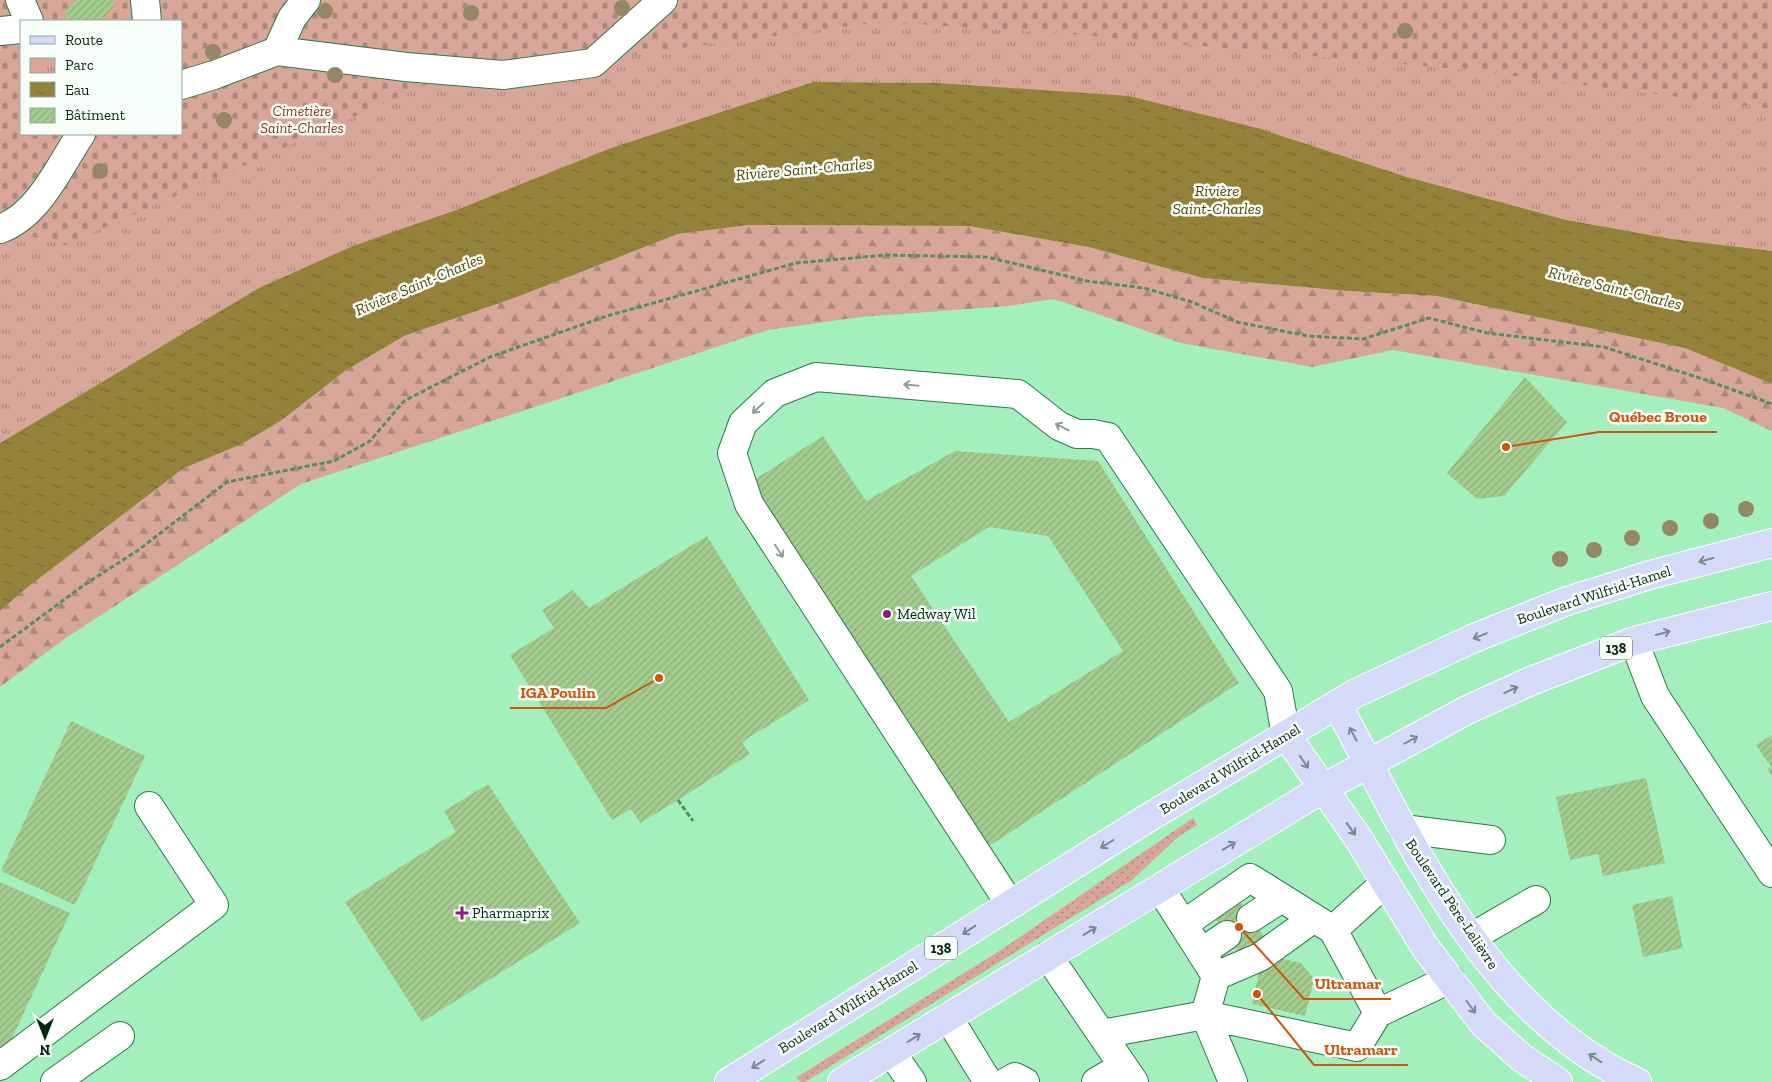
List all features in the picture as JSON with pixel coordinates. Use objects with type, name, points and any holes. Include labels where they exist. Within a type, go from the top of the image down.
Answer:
[{"type":"main road","name":"Boulevard Wilfrid-Hamel","points":[[733,1081],[1010,904],[1337,704],[1472,638],[1567,601],[1650,575],[1772,544]]},
{"type":"main road","name":"138","points":[[842,1082],[1322,789],[1467,710],[1531,681],[1634,641],[1772,606]]},
{"type":"main road","name":"Boulevard Père-Lelièvre","points":[[1337,704],[1403,829],[1491,965],[1535,1013],[1591,1056],[1637,1082]]},
{"type":"main road","points":[[1286,735],[1358,838],[1426,947],[1483,1022],[1522,1058],[1558,1082]]},
{"type":"street","points":[[20,0],[29,20]]},
{"type":"street","points":[[145,0],[147,20]]},
{"type":"street","points":[[277,50],[292,18],[306,0]]},
{"type":"street","points":[[182,85],[214,76],[277,50],[406,66],[503,75],[593,63],[663,0]]},
{"type":"street","points":[[0,31],[20,30]]},
{"type":"street","points":[[0,229],[11,225],[35,205],[80,135]]},
{"type":"street","points":[[1010,904],[749,504],[732,453],[742,423],[774,393],[816,376],[1018,394],[1059,426],[1077,434],[1093,434],[1108,437],[1278,691],[1286,735]]},
{"type":"street","points":[[1634,641],[1655,696],[1772,874]]},
{"type":"street","points":[[0,1066],[214,905],[149,806]]},
{"type":"street","points":[[1403,829],[1491,840]]},
{"type":"street","points":[[1184,924],[1250,878],[1324,924],[1378,1013]]},
{"type":"street","points":[[1216,976],[1260,957],[1324,924],[1385,883]]},
{"type":"street","points":[[1160,888],[1216,976],[1205,1016],[1233,1082]]},
{"type":"street","points":[[1251,918],[1282,898]]},
{"type":"street","points":[[1472,937],[1536,900]]},
{"type":"street","points":[[1202,952],[1227,935]]},
{"type":"street","points":[[1048,956],[1128,1074],[1096,1082]]},
{"type":"street","points":[[1102,1034],[1205,1016],[1356,1047],[1378,1013],[1450,979]]},
{"type":"street","points":[[948,1017],[988,1082]]},
{"type":"street","points":[[55,1082],[120,1036]]},
{"type":"street","points":[[891,1052],[912,1082]]},
{"type":"street","points":[[1006,1082],[1015,1077],[1025,1082]]},
{"type":"path","points":[[678,800],[693,821]]},
{"type":"green space","name":"Cimetière Saint-Charles","points":[[0,0],[1772,0],[1772,204],[802,65],[0,417]]},
{"type":"green space","points":[[883,22],[1069,34],[1468,70],[1772,109],[1772,251],[1672,239],[1567,220],[1407,177],[1261,129],[1129,96],[938,83],[813,82],[611,148],[459,209],[353,246],[259,288],[0,443],[1,229],[65,245],[439,79]]},
{"type":"green space","points":[[748,225],[969,226],[1088,247],[1203,278],[1347,291],[1437,296],[1685,348],[1772,384],[1772,431],[1723,408],[1393,350],[1312,367],[1181,343],[1054,299],[1008,306],[861,317],[768,330],[301,484],[66,638],[0,687],[0,611],[24,590],[184,468],[242,444],[282,420],[345,371],[404,336],[517,297],[678,234]]},
{"type":"green space","points":[[1193,818],[1197,825],[1178,837],[1132,880],[805,1082],[800,1082],[797,1077],[1001,950]]},
{"type":"water","name":"Rivière Saint-Charles","points":[[813,82],[938,83],[1129,96],[1261,129],[1407,177],[1567,220],[1672,239],[1772,251],[1772,384],[1685,348],[1437,296],[1347,291],[1203,278],[1088,247],[969,226],[748,225],[678,234],[517,297],[404,336],[345,371],[282,420],[242,444],[184,468],[24,590],[0,611],[0,443],[259,288],[353,246],[459,209],[611,148]]},
{"type":"building","points":[[76,0],[111,0],[116,5],[101,20],[64,20],[68,16],[64,11]]},
{"type":"building","points":[[1525,377],[1567,422],[1504,496],[1477,499],[1447,473]]},
{"type":"building","name":"Medway Wil","points":[[823,436],[866,501],[955,451],[1098,461],[1239,683],[986,848],[752,481]],"holes":[[[989,527],[1048,536],[1123,651],[1009,722],[911,576]]]},
{"type":"building","points":[[707,536],[809,700],[742,742],[750,754],[678,800],[640,823],[631,809],[612,820],[510,655],[554,628],[542,610],[573,590],[589,608]]},
{"type":"building","points":[[71,721],[145,756],[75,905],[1,871]]},
{"type":"building","points":[[1772,735],[1772,777],[1767,769],[1771,767],[1756,745]]},
{"type":"building","points":[[1646,778],[1665,863],[1603,876],[1598,854],[1570,860],[1556,797]]},
{"type":"building","name":"Pharmaprix","points":[[488,784],[580,923],[422,1022],[345,902],[456,832],[444,811]]},
{"type":"building","points":[[0,882],[70,913],[1,1062],[0,1061]]},
{"type":"building","points":[[1235,895],[1268,943],[1244,960],[1211,912]]},
{"type":"building","points":[[1672,896],[1683,948],[1643,957],[1632,905]]},
{"type":"building","points":[[1279,958],[1301,963],[1314,979],[1305,1016],[1252,1004],[1259,973]]},
{"type":"place","name":"Québec Broue","points":[[1506,447]]},
{"type":"place","name":"Medway Wil","points":[[887,614]]},
{"type":"place","name":"IGA Poulin","points":[[659,678]]},
{"type":"place","name":"Pharmaprix","points":[[462,913]]},
{"type":"place","name":"Ultramar","points":[[1239,927]]},
{"type":"place","name":"Ultramarr","points":[[1257,994]]}]
